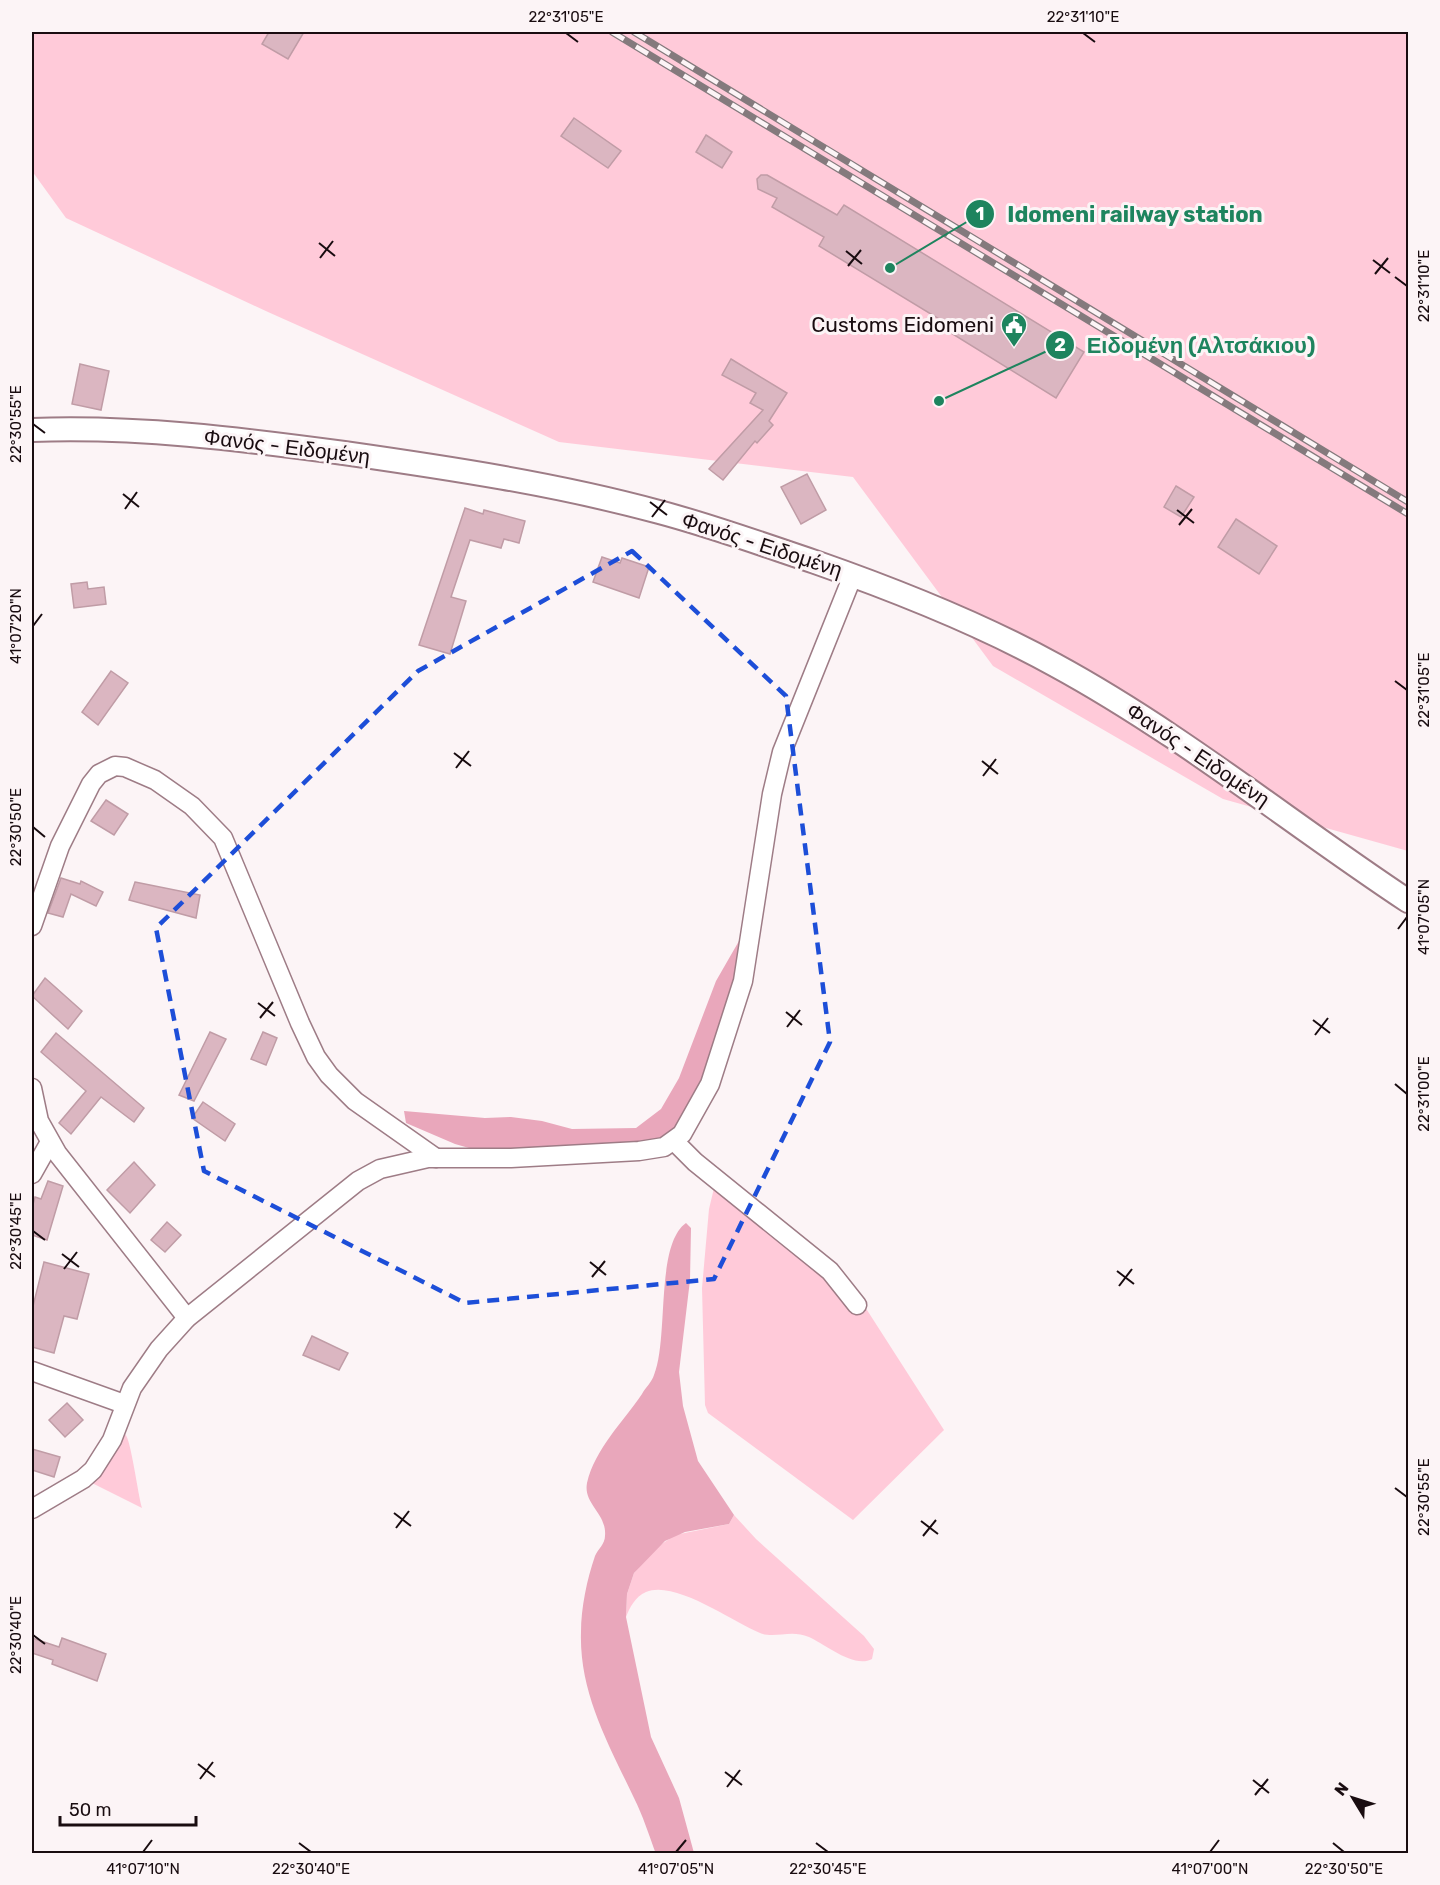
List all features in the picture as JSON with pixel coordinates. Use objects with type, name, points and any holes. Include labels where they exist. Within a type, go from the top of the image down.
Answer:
[{"type":"street","name":"Φανός - Ειδομένη","points":[[32,430],[141,430],[267,443],[525,483],[658,512],[853,575],[949,613],[1011,641],[1113,698],[1267,800],[1408,901]]},
{"type":"street","points":[[32,1509],[83,1479],[93,1470],[112,1440],[124,1404],[149,1362],[187,1318],[358,1181],[380,1169],[401,1162],[436,1158],[599,1154],[639,1151],[675,1142],[700,1105],[730,1026],[750,946],[777,771],[802,698],[853,575]]},
{"type":"street","points":[[32,926],[60,846],[91,784],[99,774],[115,766],[125,767],[155,780],[192,806],[223,838],[300,1023],[316,1057],[329,1075],[355,1101],[436,1158]]},
{"type":"street","points":[[32,1088],[39,1121],[50,1142],[187,1318]]},
{"type":"street","points":[[32,1174],[50,1142]]},
{"type":"street","points":[[675,1142],[703,1168],[830,1271],[857,1305]]},
{"type":"street","points":[[32,1371],[124,1404]]},
{"type":"highlighted area","points":[[632,551],[786,696],[830,1042],[714,1279],[465,1303],[204,1171],[156,928],[418,671]]},
{"type":"shaded area","points":[[32,32],[1408,32],[1408,851],[1223,799],[993,666],[853,477],[559,442],[268,312],[66,218],[32,171]]},
{"type":"shaded area","points":[[743,934],[741,966],[696,1104],[682,1124],[665,1138],[595,1149],[476,1150],[455,1144],[406,1123],[404,1111],[485,1118],[511,1117],[542,1121],[572,1129],[636,1128],[661,1109],[679,1078],[716,981]]},
{"type":"shaded area","points":[[715,1184],[810,1259],[852,1307],[867,1310],[944,1430],[853,1520],[708,1413],[705,1405],[702,1288],[709,1209]]},
{"type":"shaded area","points":[[686,1223],[691,1228],[690,1280],[679,1372],[683,1406],[698,1461],[734,1515],[729,1524],[685,1532],[665,1541],[634,1573],[627,1594],[626,1617],[651,1737],[679,1798],[694,1853],[656,1854],[640,1812],[597,1718],[585,1676],[581,1632],[583,1603],[592,1565],[605,1536],[602,1521],[588,1497],[587,1483],[603,1447],[653,1378],[661,1339],[666,1271],[670,1251],[676,1234]]},
{"type":"shaded area","points":[[125,1434],[130,1446],[142,1508],[92,1483],[113,1457],[122,1435]]},
{"type":"shaded area","points":[[734,1515],[756,1539],[864,1636],[874,1649],[872,1659],[857,1661],[848,1658],[802,1635],[760,1633],[704,1604],[673,1592],[658,1590],[642,1594],[631,1606],[626,1617],[627,1594],[634,1573],[656,1548],[675,1535],[729,1524]]},
{"type":"building","points":[[269,32],[304,32],[288,59],[262,44]]},
{"type":"building","points":[[574,118],[621,151],[608,168],[561,136]]},
{"type":"building","points":[[706,135],[732,152],[722,168],[696,152]]},
{"type":"building","points":[[761,175],[767,175],[837,215],[844,205],[1084,352],[1056,398],[951,333],[954,328],[819,246],[824,237],[772,207],[777,198],[758,189],[757,179]]},
{"type":"building","points":[[731,359],[787,393],[769,421],[773,425],[757,443],[755,441],[723,480],[709,469],[763,410],[750,403],[756,393],[722,375]]},
{"type":"building","points":[[80,364],[109,371],[101,410],[72,404]]},
{"type":"building","points":[[807,474],[826,510],[801,524],[781,487]]},
{"type":"building","points":[[1176,486],[1194,497],[1181,517],[1164,507]]},
{"type":"building","points":[[465,508],[483,514],[484,510],[525,521],[519,543],[504,539],[501,548],[470,540],[451,597],[466,601],[450,654],[419,645]]},
{"type":"building","points":[[1236,519],[1277,546],[1259,574],[1218,547]]},
{"type":"building","points":[[602,557],[620,563],[622,558],[649,567],[639,598],[593,582]]},
{"type":"building","points":[[87,582],[88,589],[104,587],[106,604],[74,608],[71,584]]},
{"type":"building","points":[[111,671],[128,683],[98,725],[82,712]]},
{"type":"building","points":[[106,800],[128,814],[114,835],[91,821]]},
{"type":"building","points":[[61,878],[80,884],[81,881],[103,892],[96,906],[71,894],[63,917],[48,913]]},
{"type":"building","points":[[135,882],[200,895],[196,918],[129,900]]},
{"type":"building","points":[[45,978],[82,1011],[68,1029],[32,996]]},
{"type":"building","points":[[210,1032],[226,1039],[194,1101],[179,1095]]},
{"type":"building","points":[[263,1032],[277,1038],[266,1065],[251,1059]]},
{"type":"building","points":[[56,1033],[144,1108],[134,1122],[101,1097],[71,1134],[59,1123],[86,1091],[41,1052]]},
{"type":"building","points":[[203,1102],[235,1124],[225,1141],[192,1118]]},
{"type":"building","points":[[134,1162],[155,1185],[130,1213],[107,1190]]},
{"type":"building","points":[[48,1181],[63,1186],[47,1240],[32,1235],[32,1208],[35,1197],[41,1199]]},
{"type":"building","points":[[167,1222],[181,1235],[165,1252],[151,1240]]},
{"type":"building","points":[[44,1262],[89,1274],[77,1319],[64,1316],[54,1353],[32,1347],[32,1310]]},
{"type":"building","points":[[312,1336],[348,1353],[339,1370],[303,1355]]},
{"type":"building","points":[[67,1403],[83,1420],[65,1437],[49,1420]]},
{"type":"building","points":[[32,1449],[60,1457],[54,1477],[32,1470]]},
{"type":"building","points":[[32,1638],[59,1647],[62,1638],[106,1654],[97,1681],[52,1664],[53,1660],[32,1653]]},
{"type":"railway","points":[[612,32],[1408,514]]},
{"type":"railway","points":[[634,32],[1408,502]]},
{"type":"place","name":"Idomeni railway station","points":[[890,268]]},
{"type":"place","name":"Customs Eidomeni","points":[[1014,348]]},
{"type":"place","name":"Ειδομένη (Αλτσάκιου)","points":[[939,401]]}]
